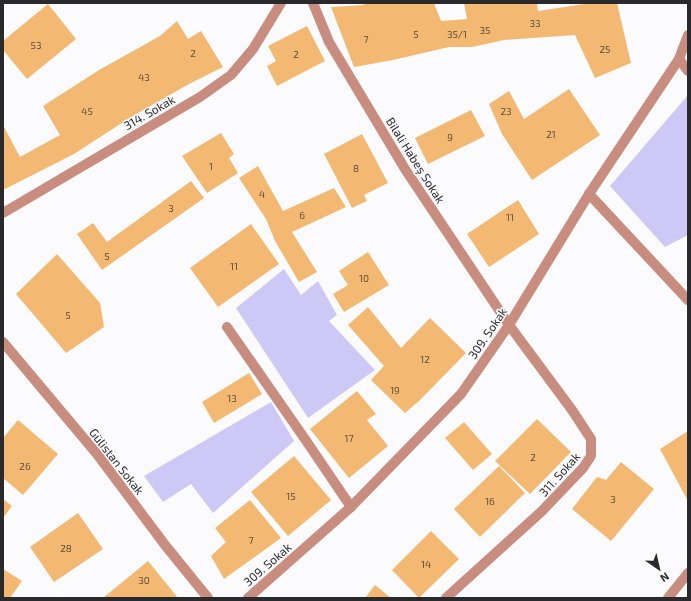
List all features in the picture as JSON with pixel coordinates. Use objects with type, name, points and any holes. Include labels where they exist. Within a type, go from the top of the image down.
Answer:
[{"type":"street","name":"314. Sokak","points":[[3,213],[200,97],[231,75],[253,49],[281,3]]},
{"type":"street","name":"Bilali Habeş Sokak","points":[[313,3],[329,42],[405,169],[509,324]]},
{"type":"street","name":"309. Sokak","points":[[248,598],[351,507],[461,394],[509,324],[588,194],[679,59],[688,35]]},
{"type":"street","points":[[679,59],[688,71]]},
{"type":"street","points":[[588,194],[688,300]]},
{"type":"street","name":"311. Sokak","points":[[446,598],[542,511],[584,468],[591,456],[591,439],[572,410],[509,324]]},
{"type":"street","points":[[227,327],[351,507]]},
{"type":"street","name":"Gülistan Sokak","points":[[3,342],[97,454],[164,545],[208,598]]},
{"type":"street","points":[[668,598],[688,573]]},
{"type":"shaded area","points":[[688,95],[688,235],[665,247],[610,186]]},
{"type":"shaded area","points":[[284,269],[301,295],[318,281],[337,315],[329,321],[375,370],[308,418],[236,308]]},
{"type":"shaded area","points":[[271,402],[294,441],[213,513],[191,484],[163,502],[144,476]]},
{"type":"building","points":[[363,3],[434,3],[441,21],[467,19],[464,3],[537,3],[538,11],[591,3],[617,3],[631,63],[595,78],[575,35],[504,40],[472,47],[449,47],[354,67],[331,7],[364,5]]},
{"type":"building","points":[[48,4],[76,39],[27,79],[3,50],[3,41]]},
{"type":"building","points":[[177,21],[188,39],[201,31],[223,67],[189,84],[131,117],[74,154],[3,190],[3,127],[20,157],[60,135],[43,106],[99,70],[160,36]]},
{"type":"building","points":[[307,26],[325,61],[277,86],[267,66],[276,61],[268,46]]},
{"type":"building","points":[[569,89],[600,135],[532,180],[502,134],[489,104],[509,91],[524,119]]},
{"type":"building","points":[[471,110],[485,136],[428,164],[415,138]]},
{"type":"building","points":[[221,133],[234,154],[229,158],[238,173],[207,193],[182,156]]},
{"type":"building","points":[[362,134],[388,183],[364,195],[367,201],[352,208],[324,154]]},
{"type":"building","points":[[258,166],[283,211],[334,188],[346,207],[292,232],[317,272],[299,282],[275,241],[266,219],[239,178]]},
{"type":"building","points":[[191,181],[204,198],[102,270],[77,234],[93,223],[107,242]]},
{"type":"building","points":[[518,200],[539,234],[489,267],[467,234]]},
{"type":"building","points":[[251,224],[279,264],[218,307],[190,268]]},
{"type":"building","points":[[368,252],[389,285],[344,312],[333,294],[348,285],[339,271]]},
{"type":"building","points":[[57,254],[100,303],[104,327],[66,353],[16,294]]},
{"type":"building","points":[[368,307],[401,348],[430,318],[466,353],[420,400],[405,413],[371,380],[384,366],[348,325]]},
{"type":"building","points":[[249,373],[262,394],[214,423],[202,402]]},
{"type":"building","points":[[357,391],[376,414],[367,420],[388,446],[349,478],[310,429]]},
{"type":"building","points":[[537,419],[571,452],[530,494],[495,461]]},
{"type":"building","points":[[18,420],[58,454],[23,495],[3,478],[3,438]]},
{"type":"building","points":[[464,422],[492,454],[473,470],[445,438]]},
{"type":"building","points":[[688,431],[688,501],[660,449]]},
{"type":"building","points":[[294,456],[331,500],[288,536],[251,492]]},
{"type":"building","points":[[621,462],[654,489],[611,541],[572,509],[597,477],[606,480]]},
{"type":"building","points":[[499,466],[525,493],[480,537],[454,509]]},
{"type":"building","points":[[3,499],[12,506],[3,518]]},
{"type":"building","points":[[250,500],[281,538],[224,579],[211,556],[226,542],[215,528]]},
{"type":"building","points":[[78,513],[103,549],[54,582],[30,547]]},
{"type":"building","points":[[431,531],[459,559],[419,598],[392,570]]},
{"type":"building","points":[[148,561],[178,598],[103,598]]},
{"type":"building","points":[[3,569],[22,581],[10,598],[3,598]]},
{"type":"building","points":[[375,585],[391,598],[365,598]]}]
